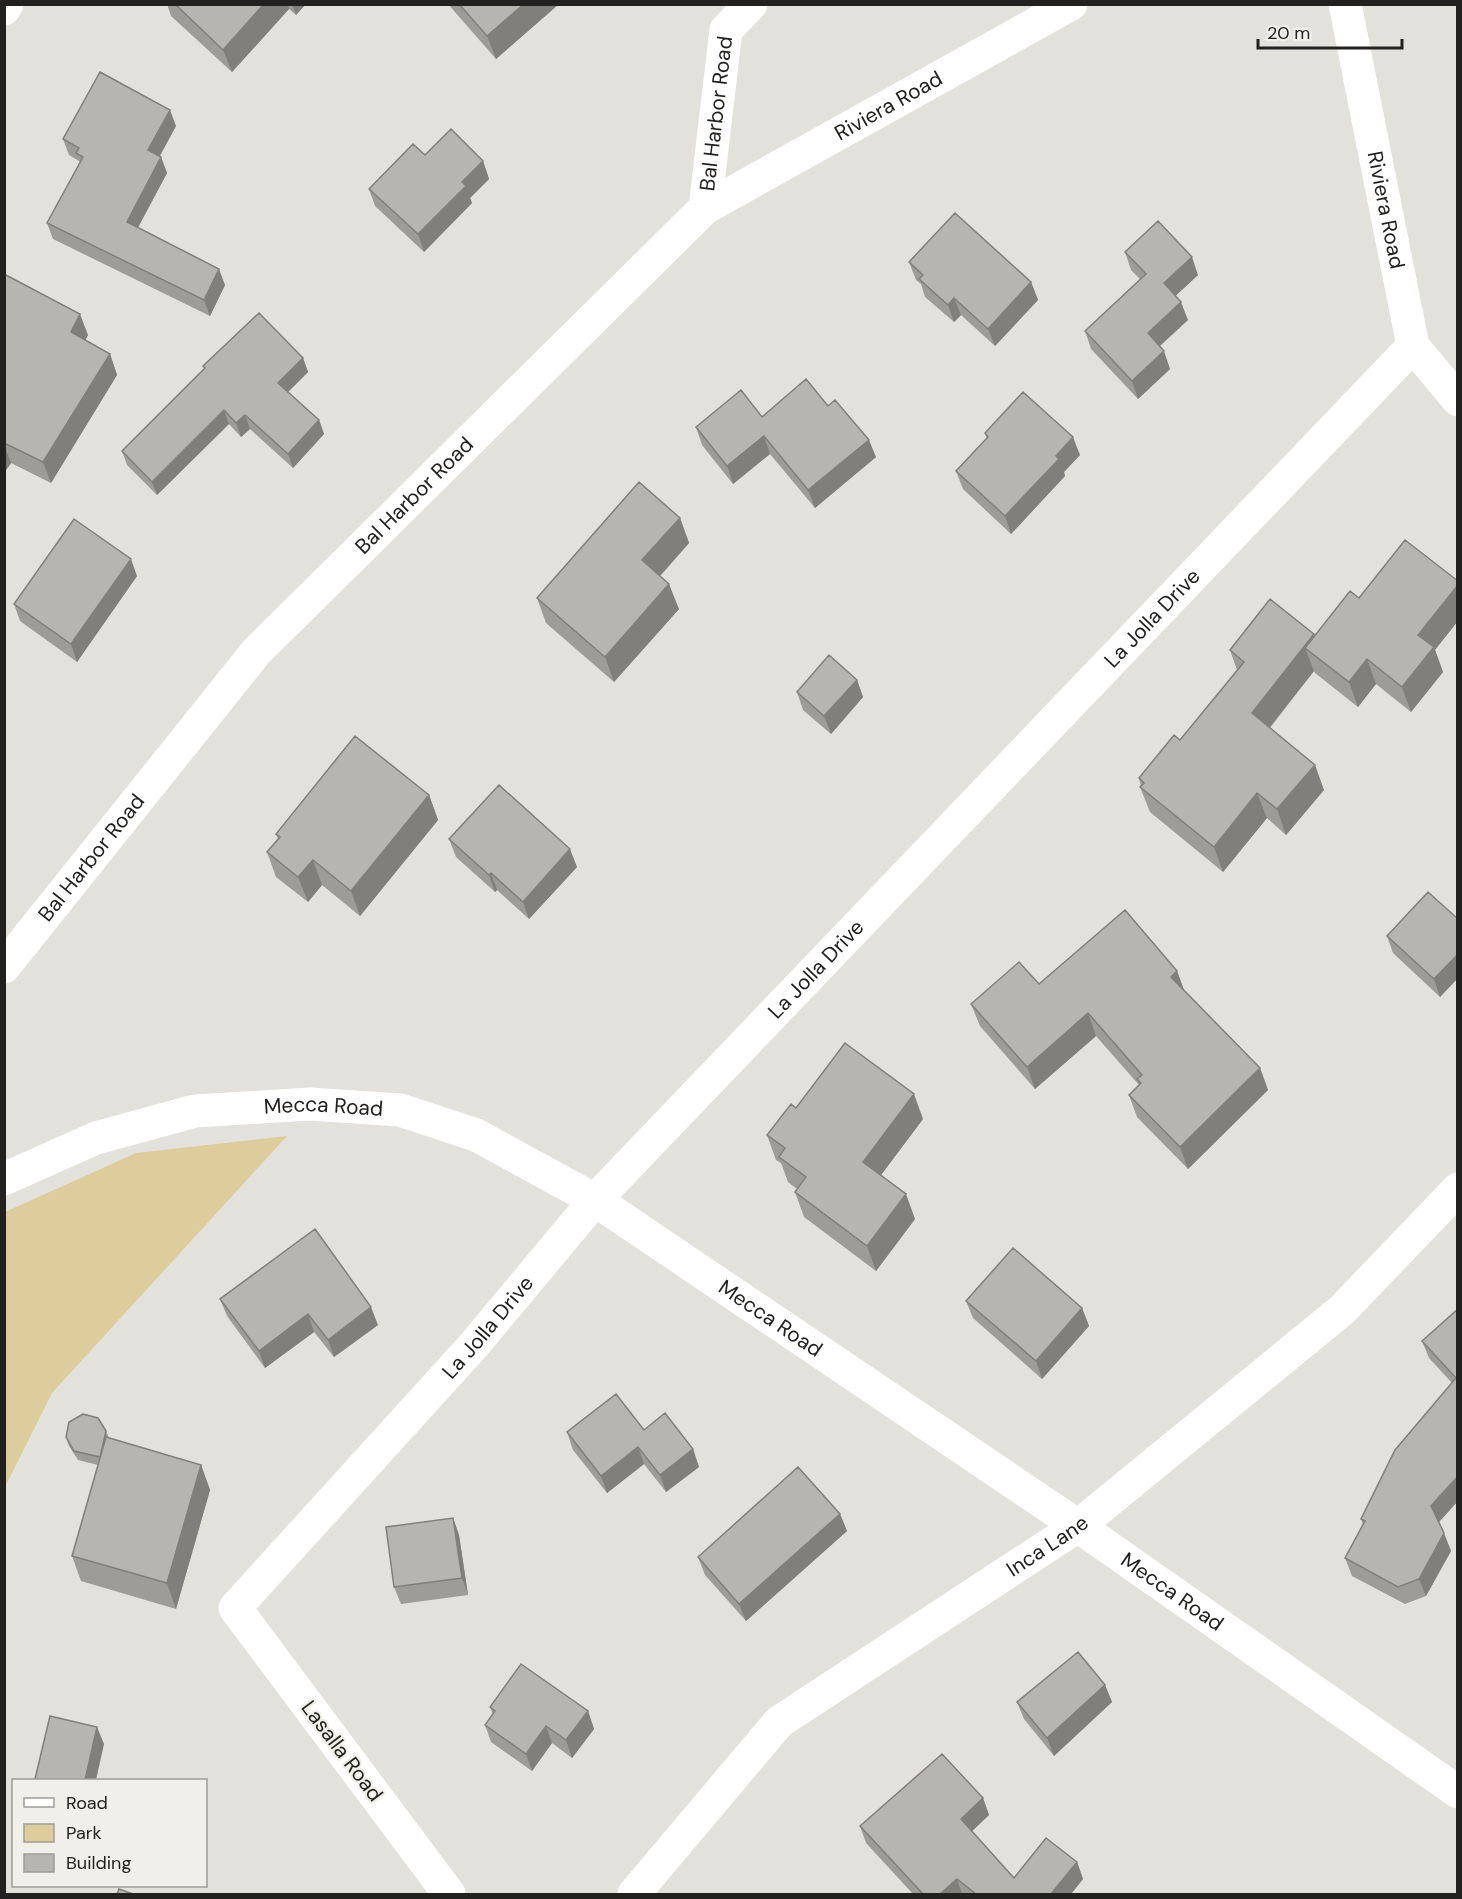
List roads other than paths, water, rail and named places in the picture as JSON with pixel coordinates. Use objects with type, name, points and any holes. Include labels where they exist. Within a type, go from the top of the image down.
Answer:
[{"type":"street","points":[[4,9],[7,4]]},
{"type":"street","name":"Bal Harbor Road","points":[[4,967],[256,652],[705,208],[726,30],[752,4]]},
{"type":"street","name":"Riviera Road","points":[[705,208],[1071,4]]},
{"type":"street","name":"Riviera Road","points":[[1345,4],[1413,346],[1458,400]]},
{"type":"street","name":"La Jolla Drive","points":[[235,1608],[465,1355],[595,1200],[1413,346]]},
{"type":"street","name":"Mecca Road","points":[[4,1179],[96,1138],[195,1111],[310,1104],[400,1110],[476,1135],[595,1200],[1077,1526],[1458,1792]]},
{"type":"street","name":"Inca Lane","points":[[634,1894],[779,1722],[1077,1526],[1342,1310],[1458,1189]]},
{"type":"street","name":"Lasalla Road","points":[[235,1608],[449,1894]]}]
